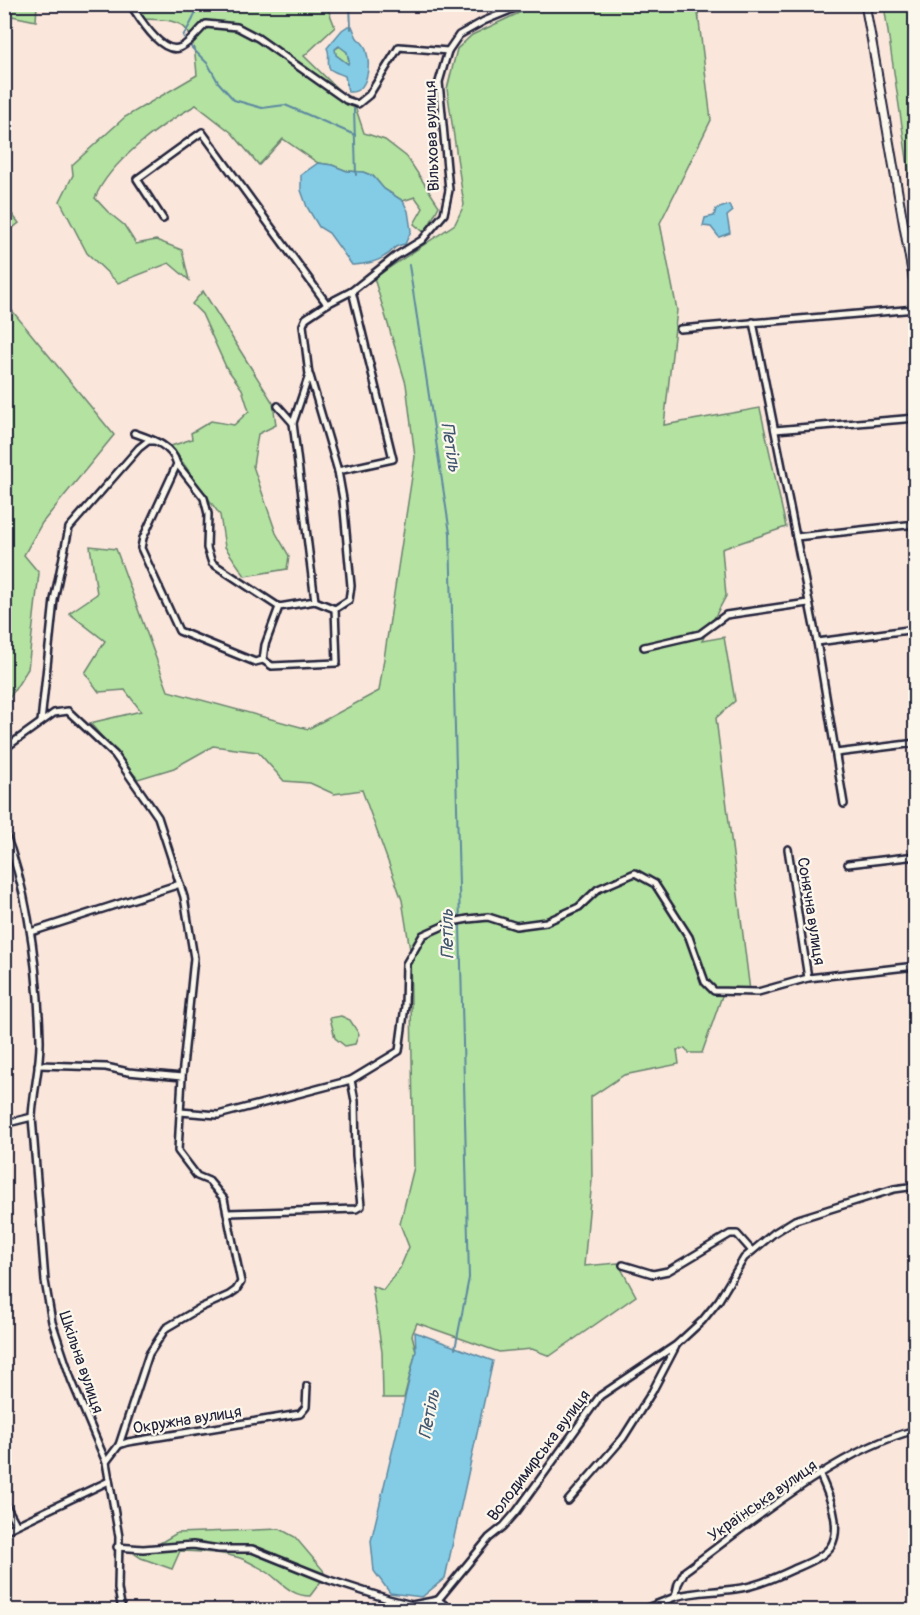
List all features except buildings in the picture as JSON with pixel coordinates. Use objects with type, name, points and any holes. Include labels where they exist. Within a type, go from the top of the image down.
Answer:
[{"type":"street","points":[[130,4],[159,43],[170,48],[181,48],[206,24],[237,27],[258,38],[346,100],[358,104],[369,95],[399,47],[448,51],[459,35],[484,21],[525,4]]},
{"type":"street","points":[[866,4],[915,293]]},
{"type":"street","name":"Вільхова вулиця","points":[[309,375],[303,325],[306,318],[352,291],[396,256],[422,240],[442,219],[449,190],[439,82],[448,51]]},
{"type":"street","points":[[163,219],[137,179],[202,132],[327,304]]},
{"type":"street","points":[[338,471],[393,459],[352,291]]},
{"type":"street","points":[[680,329],[915,309]]},
{"type":"street","points":[[753,322],[817,642],[844,804]]},
{"type":"street","points":[[309,375],[338,471],[343,500],[351,586],[349,600],[335,609]]},
{"type":"street","points":[[309,375],[293,423],[315,601]]},
{"type":"street","points":[[278,406],[293,423]]},
{"type":"street","points":[[775,430],[915,418]]},
{"type":"street","points":[[134,433],[156,441],[175,457],[177,464],[204,498],[208,514],[207,548],[212,563],[279,607],[315,601],[335,609]]},
{"type":"street","points":[[4,748],[41,722],[54,600],[69,528],[139,448],[148,441],[156,441]]},
{"type":"street","points":[[177,464],[143,538],[141,548],[179,631],[255,662],[263,660],[272,666],[337,663],[335,609]]},
{"type":"street","points":[[796,537],[915,524]]},
{"type":"street","points":[[644,646],[700,634],[726,615],[808,603]]},
{"type":"street","points":[[263,660],[265,645],[279,607]]},
{"type":"street","points":[[817,642],[915,629]]},
{"type":"street","name":"Окружна вулиця","points":[[41,722],[54,713],[68,711],[115,755],[158,817],[184,897],[194,958],[182,1077],[178,1151],[197,1176],[208,1181],[224,1199],[241,1282],[229,1295],[200,1308],[166,1328],[149,1354],[119,1445]]},
{"type":"street","points":[[836,753],[915,743]]},
{"type":"street","name":"Шкільна вулиця","points":[[4,830],[12,852],[31,932],[40,1041],[33,1090],[32,1117],[45,1281],[52,1322],[71,1379],[106,1462],[119,1537],[117,1547],[118,1589],[122,1611]]},
{"type":"street","name":"Сонячна вулиця","points":[[788,849],[808,978]]},
{"type":"street","points":[[848,864],[915,856]]},
{"type":"street","points":[[180,1112],[218,1115],[351,1080],[399,1051],[405,1006],[406,964],[423,935],[452,922],[468,919],[488,917],[516,926],[546,922],[579,908],[598,889],[635,873],[655,885],[689,937],[705,982],[714,991],[758,992],[808,978],[915,966]]},
{"type":"street","points":[[31,932],[180,884]]},
{"type":"street","points":[[38,1065],[106,1067],[128,1072],[182,1077]]},
{"type":"street","points":[[228,1213],[356,1209],[361,1206],[356,1155],[355,1101],[351,1080]]},
{"type":"street","points":[[4,1124],[32,1117]]},
{"type":"street","name":"Володимирська вулиця","points":[[438,1600],[489,1538],[510,1518],[600,1396],[676,1345],[702,1321],[719,1300],[744,1258],[752,1251],[795,1220],[894,1189],[915,1186]]},
{"type":"street","points":[[623,1265],[653,1274],[668,1270],[730,1233],[737,1234],[752,1251]]},
{"type":"street","name":"Володимирська вулиця","points":[[568,1501],[623,1438],[652,1392],[676,1345]]},
{"type":"street","name":"Окружна вулиця","points":[[119,1445],[300,1414],[306,1407],[306,1386]]},
{"type":"street","name":"Українська вулиця","points":[[675,1597],[678,1584],[685,1571],[820,1475],[870,1447],[915,1430]]},
{"type":"street","points":[[106,1462],[119,1445]]},
{"type":"street","points":[[642,1611],[686,1594],[737,1589],[781,1575],[817,1558],[831,1545],[835,1529],[833,1503],[820,1475]]},
{"type":"street","points":[[4,1531],[109,1481]]},
{"type":"street","points":[[4,1502],[16,1524]]},
{"type":"street","points":[[117,1547],[143,1549],[193,1545],[219,1549],[252,1549],[329,1580],[382,1597],[412,1605],[438,1600],[451,1611]]},
{"type":"green space","points":[[5,4],[37,5],[36,21],[12,16],[5,21]]},
{"type":"green space","points":[[335,4],[328,9],[335,27],[304,56],[355,106],[364,133],[385,140],[407,157],[439,206],[425,233],[414,224],[423,208],[415,197],[403,201],[384,189],[373,176],[318,163],[283,139],[259,165],[232,133],[196,105],[168,122],[138,145],[112,171],[95,198],[124,225],[136,244],[156,240],[182,250],[189,280],[169,263],[118,283],[87,253],[60,201],[73,175],[72,165],[125,117],[197,75],[195,52],[187,30],[171,21],[145,19],[134,5]]},
{"type":"green space","points":[[536,5],[697,5],[711,120],[660,223],[677,310],[664,425],[760,408],[786,527],[722,549],[726,596],[702,641],[724,637],[735,701],[716,718],[750,991],[723,993],[702,1053],[689,1053],[685,1048],[677,1050],[679,1064],[624,1075],[591,1097],[592,1180],[584,1266],[618,1263],[636,1296],[550,1356],[532,1349],[499,1352],[417,1323],[412,1335],[416,1351],[404,1398],[383,1398],[382,1352],[372,1286],[383,1290],[400,1268],[409,1247],[400,1224],[414,1167],[410,950],[402,900],[362,790],[334,794],[310,783],[284,781],[258,752],[213,746],[174,768],[138,779],[90,723],[141,711],[125,690],[99,692],[85,673],[105,641],[69,613],[97,594],[90,546],[116,549],[168,691],[308,729],[379,691],[415,457],[406,384],[374,278],[455,224],[464,205],[447,89],[457,49],[472,35]]},
{"type":"green space","points":[[884,5],[915,5],[915,213]]},
{"type":"green space","points":[[340,46],[347,52],[348,64],[336,55],[335,49]]},
{"type":"green space","points":[[5,205],[19,223],[4,234]]},
{"type":"green space","points":[[203,291],[273,403],[276,425],[258,434],[253,466],[276,533],[289,556],[287,569],[245,576],[225,547],[220,515],[171,446],[192,439],[191,433],[211,421],[234,425],[249,411],[242,389],[226,367],[202,314],[192,304]]},
{"type":"green space","points":[[5,302],[114,435],[42,523],[24,555],[39,573],[28,669],[5,705]]},
{"type":"green space","points":[[341,1016],[350,1020],[359,1034],[355,1044],[345,1046],[335,1038],[330,1018]]},
{"type":"green space","points":[[280,1529],[295,1537],[323,1570],[325,1576],[310,1596],[293,1592],[261,1568],[230,1555],[180,1551],[172,1569],[135,1554],[150,1549],[177,1533]]},
{"type":"water","points":[[352,26],[357,38],[365,46],[368,70],[364,84],[355,91],[348,92],[345,76],[329,67],[327,48],[342,30]],"holes":[[[339,46],[347,52],[348,64],[336,55],[335,49]]]},
{"type":"water","points":[[318,163],[373,176],[384,189],[403,201],[408,211],[411,231],[405,244],[378,260],[352,265],[329,233],[319,227],[307,207],[301,190],[301,175]]},
{"type":"water","points":[[729,205],[733,211],[727,216],[730,233],[719,237],[711,227],[703,226],[705,218],[714,216],[716,209]]},
{"type":"water","points":[[415,1332],[493,1361],[445,1578],[422,1597],[390,1593],[374,1571],[371,1541],[416,1351]]},
{"type":"waterway","name":"Петіль","points":[[196,4],[194,17],[183,36],[208,64],[218,82],[234,100],[262,108],[285,105],[355,135]]},
{"type":"waterway","points":[[350,4],[351,29]]},
{"type":"waterway","name":"Петіль","points":[[354,109],[356,175]]},
{"type":"waterway","name":"Петіль","points":[[409,265],[450,533],[469,1278],[455,1349]]}]
